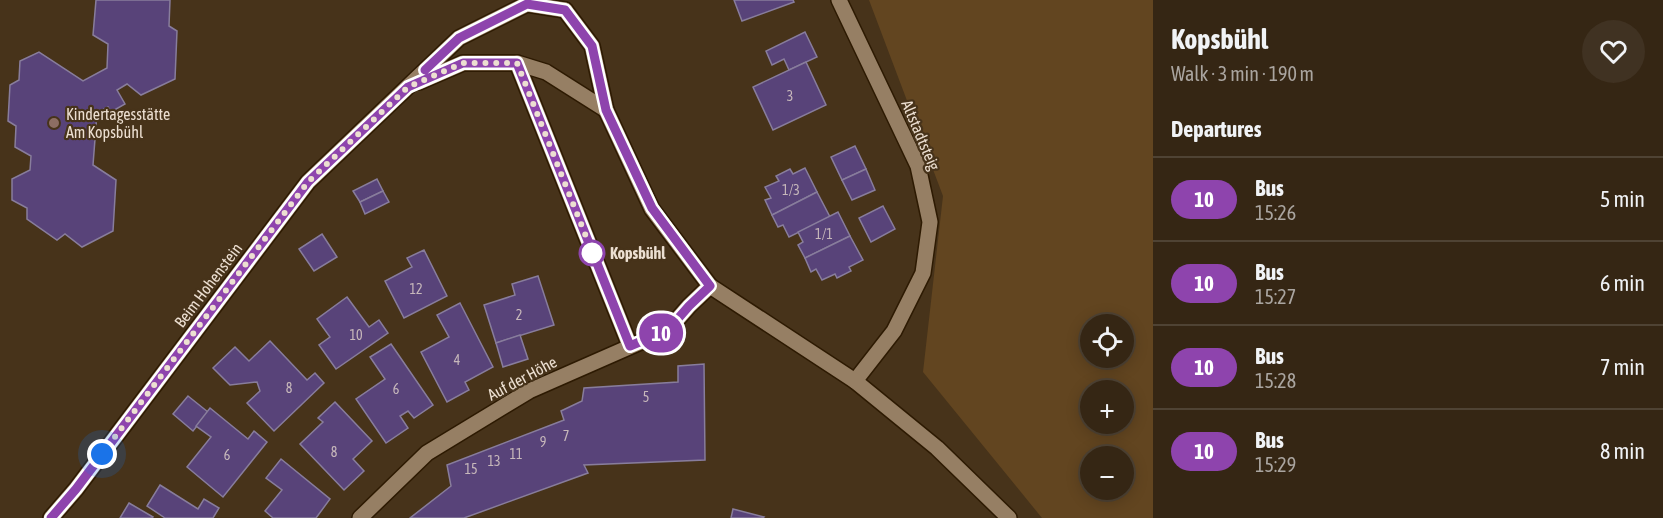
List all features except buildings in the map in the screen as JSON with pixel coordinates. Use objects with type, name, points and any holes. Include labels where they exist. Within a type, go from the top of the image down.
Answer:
[{"type":"street","name":"Altstadtsteig","points":[[839,0],[918,166],[930,222],[923,273],[894,331],[855,381]]},
{"type":"street","name":"Beim Hohenstein","points":[[51,518],[76,489],[308,182],[459,38],[527,4],[565,5]]},
{"type":"street","points":[[565,5],[592,46],[606,110],[652,208],[710,286],[855,381],[937,448],[1009,518]]},
{"type":"street","name":"Beim Hohenstein","points":[[408,87],[463,63],[517,63]]},
{"type":"street","points":[[517,63],[546,72],[606,110]]},
{"type":"street","points":[[517,63],[630,346]]},
{"type":"street","name":"Auf der Höhe","points":[[360,518],[427,453],[529,391],[668,330],[710,286]]},
{"type":"shaded area","points":[[869,0],[1153,0],[1153,518],[1042,518],[923,372],[943,196]]},
{"type":"bus line","name":"10","points":[[51,518],[76,489],[308,182],[408,87],[463,63],[517,63],[630,346],[668,330],[710,286],[652,208],[606,110],[592,46],[565,10],[527,4],[459,38],[425,70]]},
{"type":"place","name":"Kindertagesstätte Am Kopsbühl","points":[[54,123]]},
{"type":"place","name":"Kopsbühl","points":[[592,253]]},
{"type":"route","points":[[102,454],[308,182],[408,87],[463,63],[517,63],[595,259],[592,253]]}]
